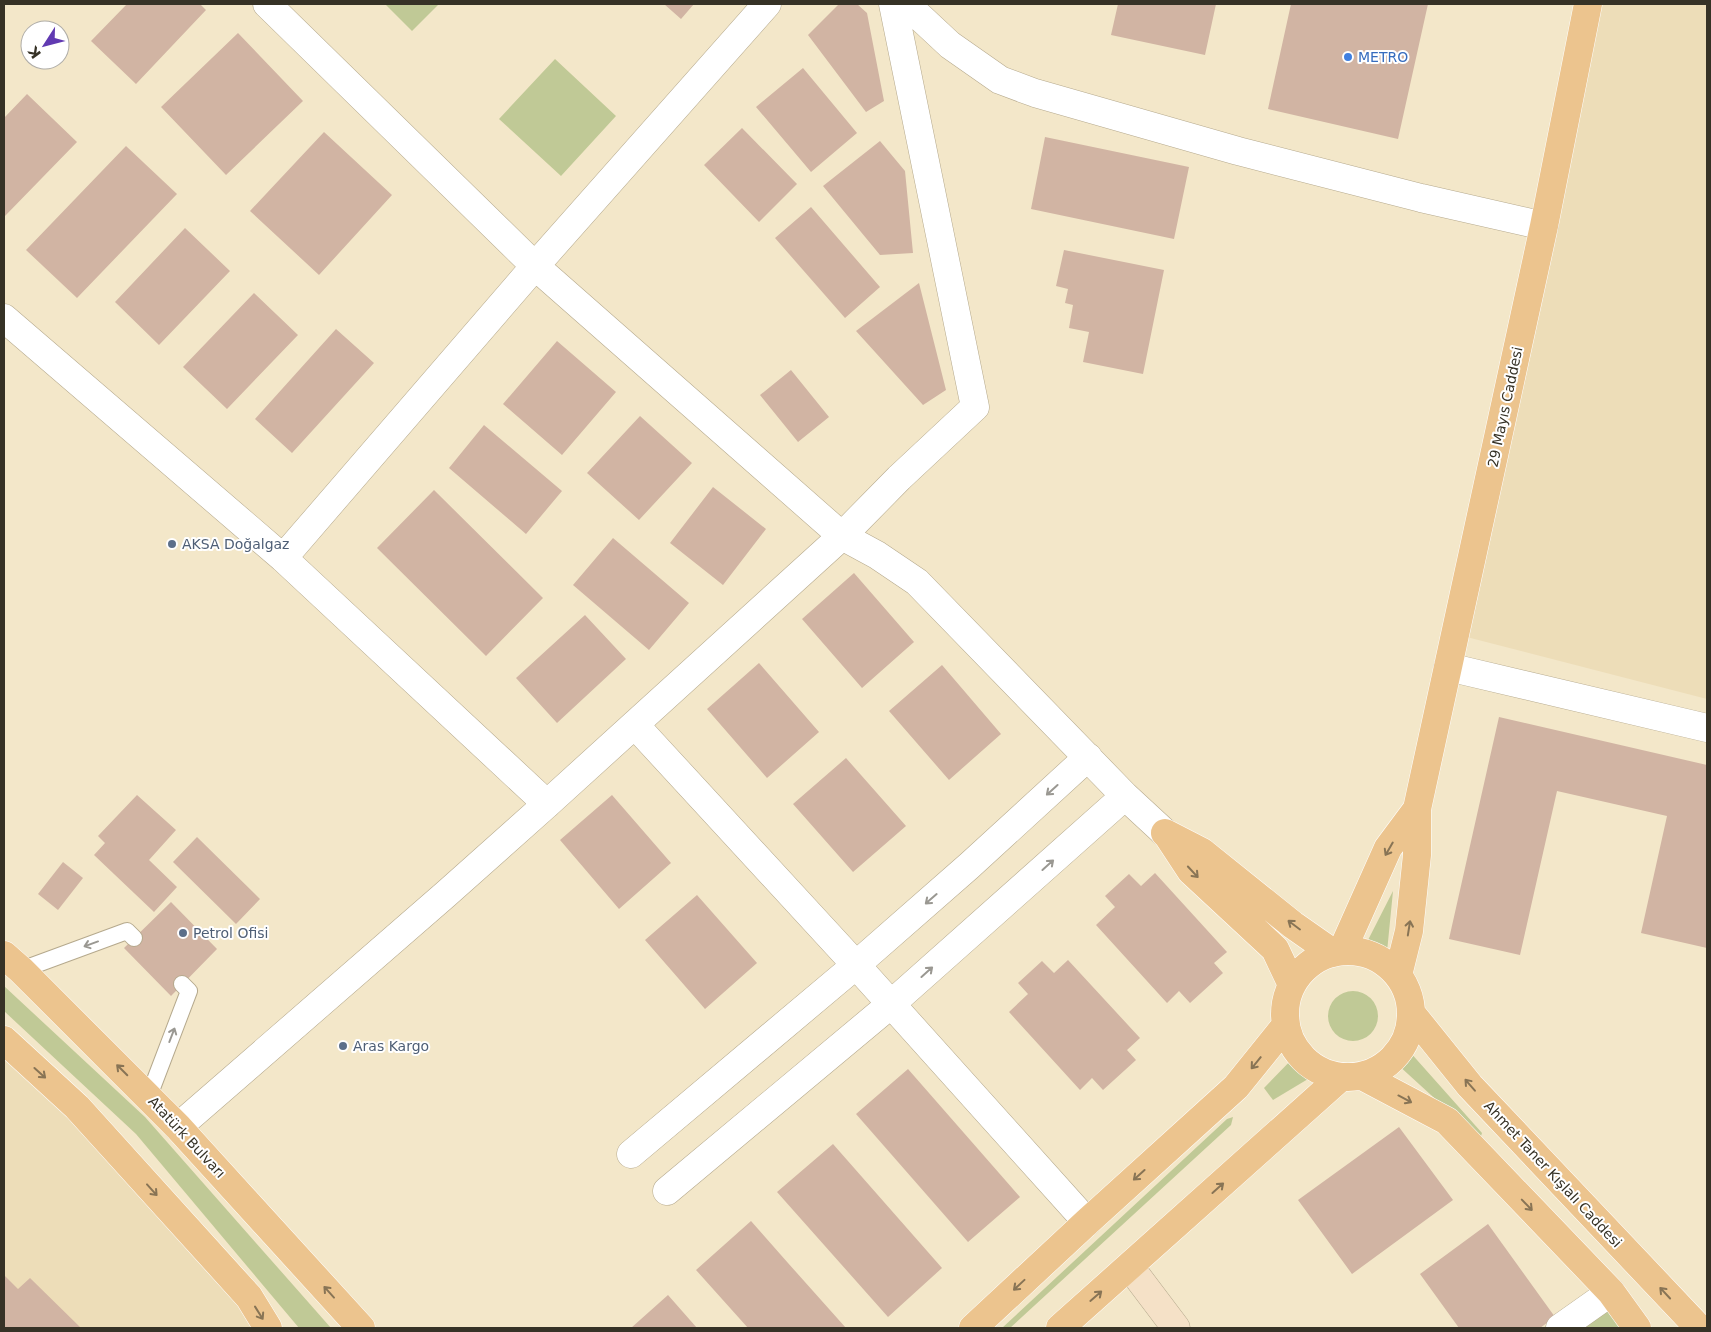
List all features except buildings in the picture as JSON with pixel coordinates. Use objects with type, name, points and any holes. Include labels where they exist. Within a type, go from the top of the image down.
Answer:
[{"type":"main road","name":"29 Mayıs Caddesi","points":[[1417,809],[1544,226],[1588,4]]},
{"type":"main road","points":[[1337,952],[1388,848],[1417,809]]},
{"type":"main road","points":[[1398,975],[1410,922],[1417,855],[1417,809]]},
{"type":"main road","points":[[1165,833],[1202,852],[1293,925],[1337,952]]},
{"type":"main road","points":[[1165,833],[1191,871],[1275,948],[1292,985]]},
{"type":"main road","points":[[1060,1328],[1352,1077],[1382,1068],[1398,1054],[1408,1036],[1412,1014],[1408,994],[1398,975],[1382,961],[1363,953],[1337,952],[1322,957],[1305,968],[1292,985],[1286,1004],[1286,1025],[1293,1044],[1305,1060],[1322,1072],[1352,1077],[1447,1121],[1611,1292],[1637,1328]]},
{"type":"main road","name":"Atatürk Bulvarı","points":[[12,962],[149,1096],[361,1328]]},
{"type":"main road","name":"Ahmet Taner Kışlalı Caddesi","points":[[1412,1014],[1470,1086],[1699,1328]]},
{"type":"main road","points":[[973,1328],[1236,1087],[1286,1025]]},
{"type":"main road","points":[[4,1040],[77,1107],[249,1297],[268,1328]]},
{"type":"street","points":[[267,4],[536,266],[842,536],[877,555],[917,582],[1125,796],[1165,833]]},
{"type":"street","points":[[283,558],[536,266],[767,4]]},
{"type":"street","points":[[178,1127],[439,901],[634,726],[842,536],[899,478],[975,407],[893,4]]},
{"type":"street","points":[[906,4],[950,45],[1000,80],[1035,93],[1238,150],[1411,195],[1544,226]]},
{"type":"street","points":[[4,318],[283,558],[547,804]]},
{"type":"street","points":[[1448,667],[1707,728]]},
{"type":"street","points":[[634,726],[856,965],[1087,1222]]},
{"type":"street","points":[[631,1154],[856,965],[969,866],[1088,757]]},
{"type":"street","points":[[667,1191],[890,1005],[1125,796]]},
{"type":"street","points":[[1130,1267],[1176,1328]]},
{"type":"street","points":[[1560,1328],[1611,1292]]},
{"type":"lane","points":[[12,962],[127,931],[134,938]]},
{"type":"lane","points":[[149,1096],[189,991],[182,984]]},
{"type":"shaded area","points":[[1588,4],[1707,4],[1707,699],[1455,634]]},
{"type":"shaded area","points":[[4,1040],[268,1328],[4,1328]]},
{"type":"green space","points":[[385,4],[439,4],[412,31]]},
{"type":"green space","points":[[555,59],[616,116],[561,176],[499,119]]},
{"type":"green space","points":[[1393,891],[1387,952],[1366,944]]},
{"type":"green space","points":[[4,986],[145,1117],[331,1328],[299,1328],[136,1134],[4,1011]]},
{"type":"green space","points":[[1353,991],[1363,993],[1371,998],[1376,1006],[1378,1016],[1376,1026],[1371,1034],[1363,1039],[1353,1041],[1343,1039],[1335,1034],[1330,1026],[1328,1016],[1330,1006],[1335,998],[1343,993]]},
{"type":"green space","points":[[1409,1051],[1482,1133],[1481,1136],[1477,1137],[1397,1064]]},
{"type":"green space","points":[[1297,1054],[1313,1076],[1273,1100],[1264,1088]]},
{"type":"green space","points":[[1233,1117],[1231,1125],[1010,1328],[1002,1328],[1227,1119]]},
{"type":"green space","points":[[1610,1306],[1626,1328],[1579,1328]]},
{"type":"place","name":"METRO","points":[[1348,57]]},
{"type":"place","name":"AKSA Doğalgaz","points":[[172,544]]},
{"type":"place","name":"Petrol Ofisi","points":[[183,933]]},
{"type":"place","name":"Aras Kargo","points":[[343,1046]]}]
